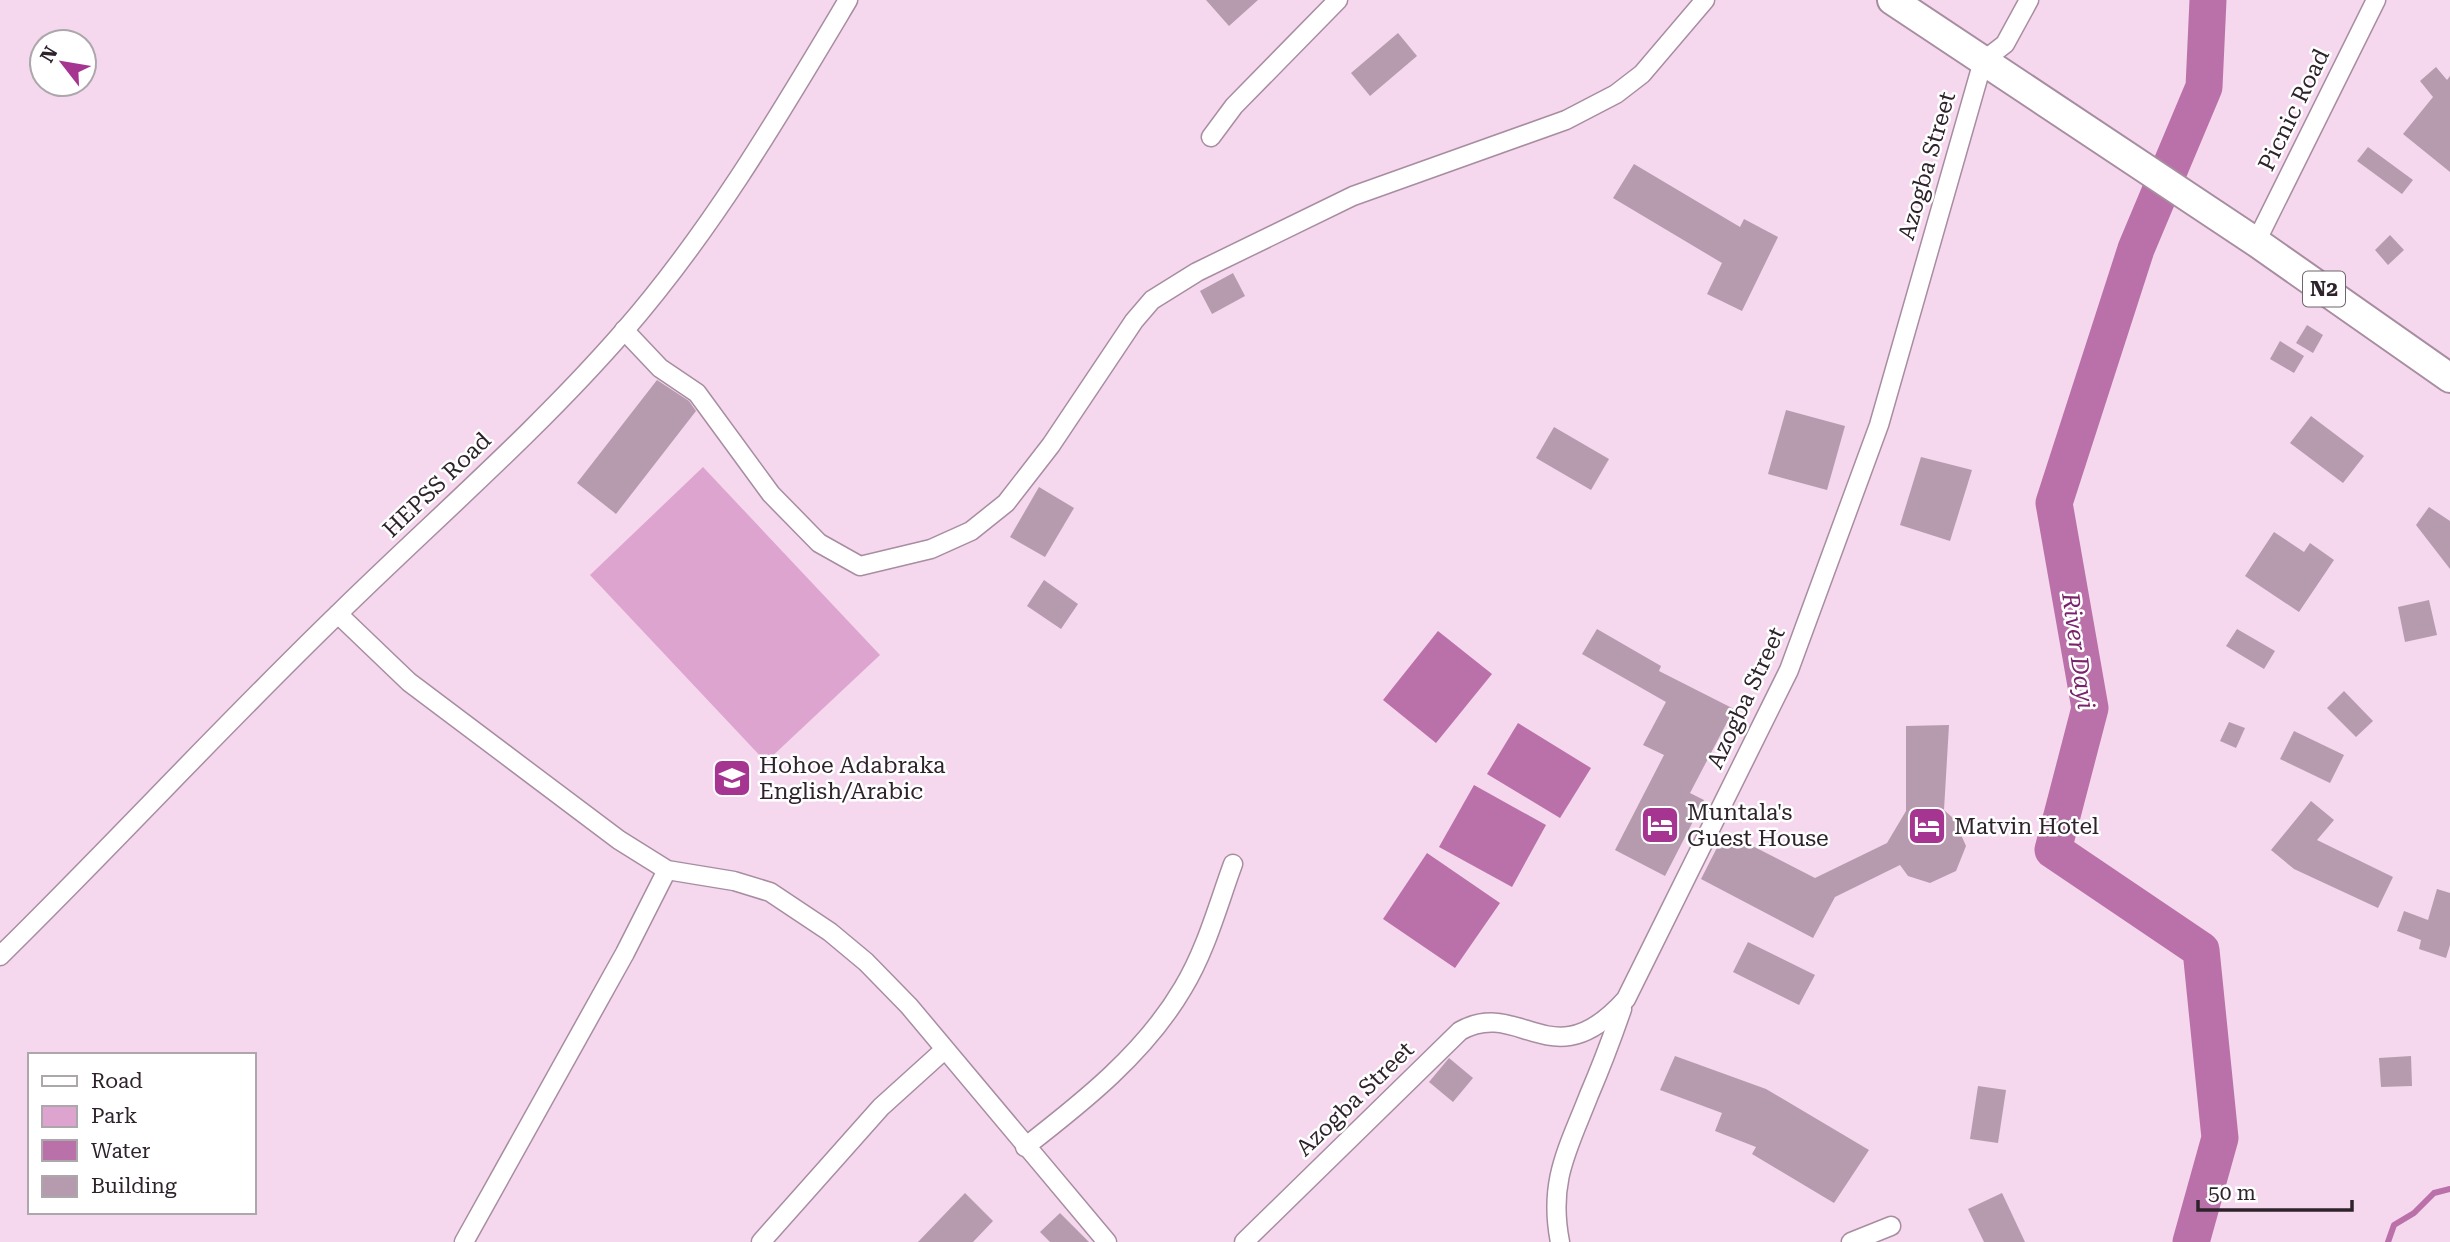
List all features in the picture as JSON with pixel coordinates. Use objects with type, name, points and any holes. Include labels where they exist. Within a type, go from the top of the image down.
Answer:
[{"type":"highway","name":"N2","points":[[1892,0],[2256,242],[2450,378]]},
{"type":"street","name":"HEPSS Road","points":[[0,956],[338,614],[490,469],[624,330],[710,218],[770,130],[848,0]]},
{"type":"street","points":[[1211,137],[1234,106],[1338,0]]},
{"type":"street","points":[[624,330],[660,368],[697,393],[772,494],[819,543],[860,566],[931,549],[971,531],[1006,503],[1051,445],[1134,321],[1152,300],[1197,272],[1353,196],[1566,120],[1616,94],[1642,74],[1705,0]]},
{"type":"street","points":[[1983,61],[2005,44],[2015,31],[2029,0]]},
{"type":"street","name":"Picnic Road","points":[[2256,242],[2376,0]]},
{"type":"street","name":"Azogba Street","points":[[1244,1242],[1460,1031],[1477,1022],[1497,1023],[1549,1038],[1578,1035],[1606,1021],[1626,999],[1794,658],[1879,425],[1983,61]]},
{"type":"street","points":[[338,614],[409,682],[561,799],[667,870],[734,881],[770,892],[807,915],[866,962],[909,1006],[943,1051],[1107,1242]]},
{"type":"street","points":[[1025,1147],[1091,1097],[1143,1041],[1183,989],[1207,937],[1233,864]]},
{"type":"street","points":[[464,1242],[625,953],[667,870]]},
{"type":"street","points":[[1560,1242],[1557,1184],[1565,1147],[1588,1099],[1626,999]]},
{"type":"street","points":[[761,1242],[881,1107],[943,1051]]},
{"type":"street","points":[[1851,1242],[1891,1226]]},
{"type":"green space","points":[[703,467],[880,655],[766,762],[590,575]]},
{"type":"water","points":[[1438,631],[1492,674],[1436,743],[1383,700]]},
{"type":"water","points":[[1518,723],[1591,768],[1560,818],[1487,774]]},
{"type":"water","points":[[1474,785],[1546,825],[1512,887],[1439,847]]},
{"type":"water","points":[[1427,853],[1500,903],[1455,968],[1383,919]]},
{"type":"building","points":[[1206,0],[1258,0],[1229,26]]},
{"type":"building","points":[[1398,33],[1417,56],[1370,96],[1351,73]]},
{"type":"building","points":[[2436,67],[2447,80],[2450,76],[2450,172],[2403,134],[2433,97],[2420,81]]},
{"type":"building","points":[[2368,147],[2413,180],[2402,194],[2357,161]]},
{"type":"building","points":[[1634,164],[1740,227],[1744,219],[1778,237],[1742,311],[1707,294],[1722,263],[1613,198]]},
{"type":"building","points":[[2390,235],[2404,250],[2388,265],[2375,250]]},
{"type":"building","points":[[1233,273],[1245,296],[1212,314],[1200,291]]},
{"type":"building","points":[[2307,325],[2323,335],[2313,353],[2296,343]]},
{"type":"building","points":[[2280,341],[2304,356],[2294,373],[2270,359]]},
{"type":"building","points":[[657,380],[689,401],[696,411],[616,514],[577,483]]},
{"type":"building","points":[[1786,410],[1845,426],[1827,490],[1768,474]]},
{"type":"building","points":[[2311,416],[2364,456],[2343,483],[2290,443]]},
{"type":"building","points":[[1554,427],[1609,459],[1591,490],[1536,458]]},
{"type":"building","points":[[1921,457],[1972,470],[1950,541],[1900,525]]},
{"type":"building","points":[[1039,487],[1074,508],[1045,557],[1010,537]]},
{"type":"building","points":[[2429,507],[2450,521],[2450,569],[2416,525]]},
{"type":"building","points":[[2274,532],[2304,552],[2310,543],[2334,560],[2299,612],[2245,576]]},
{"type":"building","points":[[1044,580],[1078,604],[1061,629],[1027,606]]},
{"type":"building","points":[[2429,600],[2437,635],[2405,642],[2398,607]]},
{"type":"building","points":[[1597,629],[1661,666],[1659,671],[1734,709],[1690,793],[1704,800],[1665,876],[1615,850],[1664,755],[1643,745],[1666,702],[1582,654]]},
{"type":"building","points":[[2237,629],[2275,651],[2264,669],[2226,646]]},
{"type":"building","points":[[2344,691],[2373,721],[2356,737],[2327,708]]},
{"type":"building","points":[[2229,722],[2245,728],[2236,748],[2220,741]]},
{"type":"building","name":"Matvin Hotel","points":[[1949,725],[1944,810],[1954,819],[1966,846],[1956,871],[1930,883],[1908,876],[1900,865],[1835,897],[1813,938],[1701,879],[1725,832],[1815,878],[1887,843],[1906,811],[1906,726]]},
{"type":"building","points":[[2294,731],[2344,755],[2330,783],[2280,759]]},
{"type":"building","points":[[2311,801],[2334,820],[2317,840],[2393,877],[2378,908],[2294,869],[2271,850]]},
{"type":"building","points":[[2437,889],[2450,893],[2450,945],[2446,958],[2419,949],[2421,940],[2397,931],[2404,911],[2428,920]]},
{"type":"building","points":[[1748,942],[1815,975],[1799,1005],[1733,972]]},
{"type":"building","points":[[1675,1056],[1766,1089],[1869,1150],[1834,1203],[1752,1154],[1756,1147],[1715,1131],[1722,1113],[1660,1090]]},
{"type":"building","points":[[2411,1056],[2412,1086],[2381,1087],[2379,1058]]},
{"type":"building","points":[[1449,1058],[1473,1078],[1453,1102],[1429,1082]]},
{"type":"building","points":[[1978,1086],[2006,1090],[1998,1143],[1970,1139]]},
{"type":"building","points":[[965,1193],[993,1221],[973,1242],[918,1242]]},
{"type":"building","points":[[2002,1193],[2025,1242],[1984,1242],[1968,1209]]},
{"type":"building","points":[[1060,1213],[1089,1242],[1050,1242],[1040,1232]]},
{"type":"waterway","name":"River Dayi","points":[[2191,1242],[2220,1138],[2201,950],[2053,850],[2090,708],[2054,503],[2136,249],[2204,87],[2208,0]]},
{"type":"waterway","points":[[2388,1242],[2394,1225],[2414,1213],[2434,1193],[2450,1189]]},
{"type":"place","name":"Hohoe Adabraka English/Arabic","points":[[732,778]]},
{"type":"place","name":"Muntala's Guest House","points":[[1660,825]]},
{"type":"place","name":"Matvin Hotel","points":[[1927,826]]}]
